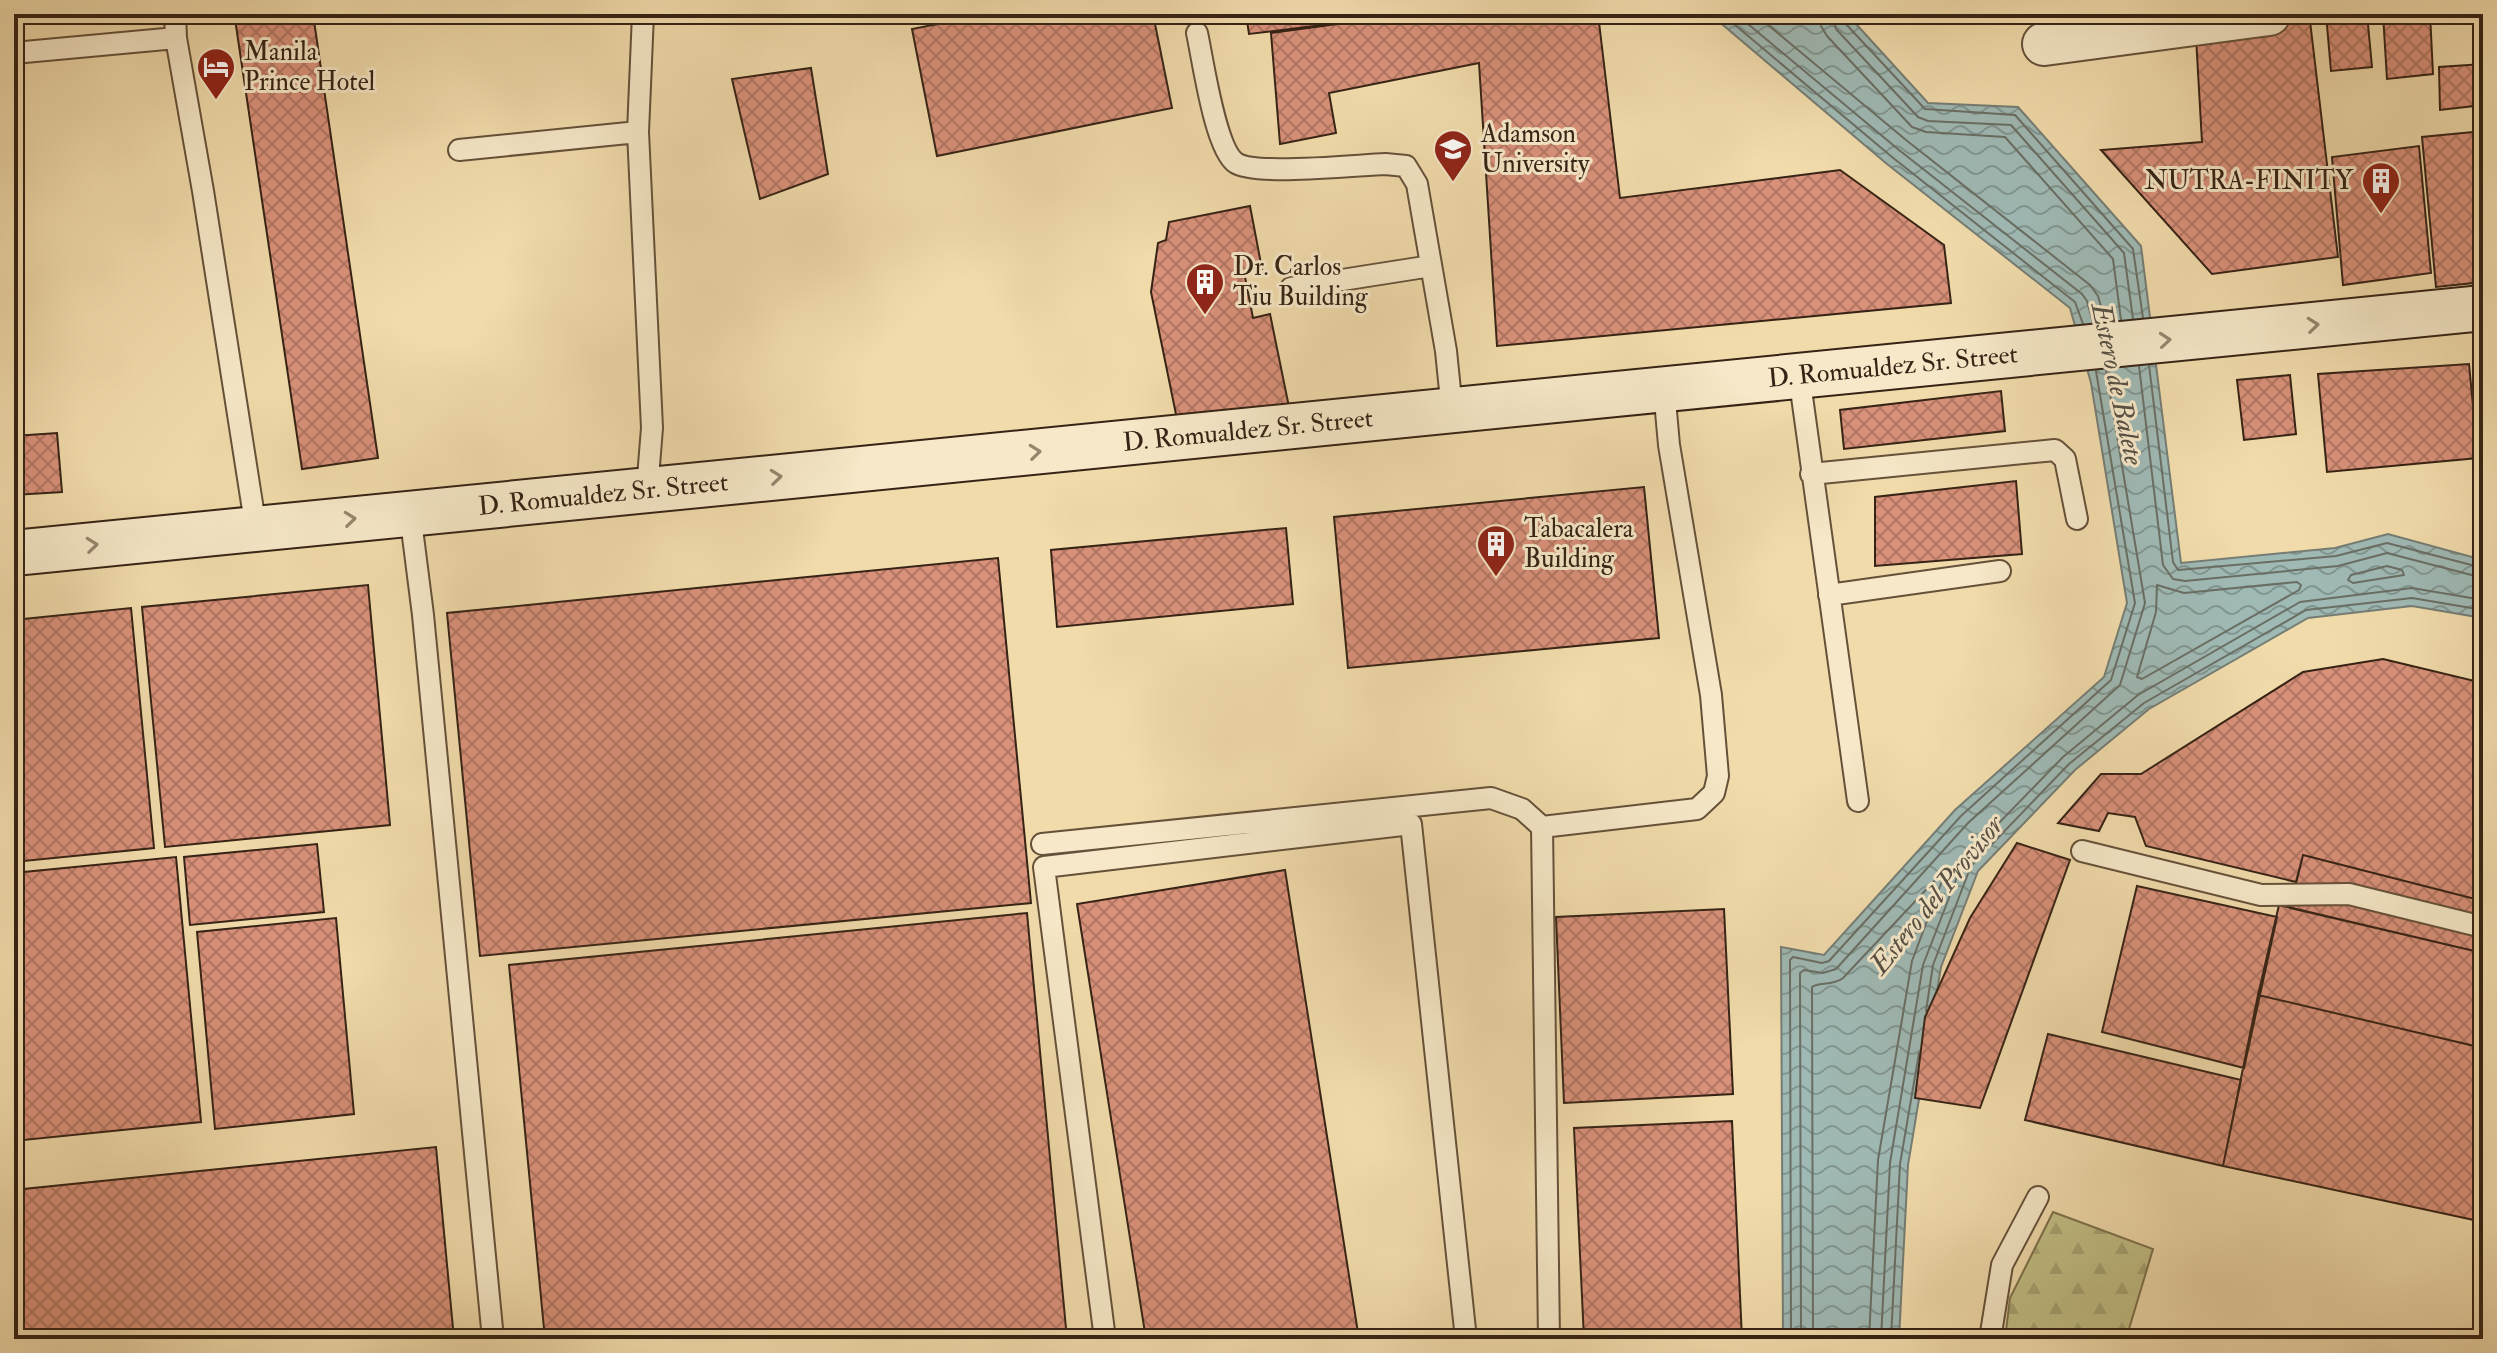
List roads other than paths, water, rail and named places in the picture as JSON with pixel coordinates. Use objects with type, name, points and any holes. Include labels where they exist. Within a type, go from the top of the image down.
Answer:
[{"type":"main road","name":"D. Romualdez Sr. Street","points":[[14,553],[2483,308]]},
{"type":"street","points":[[2044,44],[2269,14]]},
{"type":"lane","points":[[175,14],[176,38],[256,529]]},
{"type":"lane","points":[[643,14],[638,132],[652,428],[647,490]]},
{"type":"lane","points":[[1197,33],[1220,142],[1236,163],[1262,169],[1385,164],[1406,166],[1417,184],[1446,351],[1452,410]]},
{"type":"lane","points":[[14,53],[176,38]]},
{"type":"lane","points":[[459,150],[638,132]]},
{"type":"lane","points":[[1291,288],[1431,266]]},
{"type":"lane","points":[[1799,375],[1858,801]]},
{"type":"lane","points":[[1542,827],[1697,809],[1714,793],[1718,776],[1711,695],[1669,445],[1664,389]]},
{"type":"lane","points":[[1811,474],[2055,450],[2065,459],[2077,519]]},
{"type":"lane","points":[[410,513],[493,1339]]},
{"type":"lane","points":[[1829,595],[2000,571]]},
{"type":"lane","points":[[1042,844],[1491,798],[1522,809],[1542,827],[1549,1339]]},
{"type":"lane","points":[[1105,1339],[1044,867],[1411,824],[1466,1339]]},
{"type":"lane","points":[[2082,851],[2261,895],[2349,894],[2483,927]]},
{"type":"lane","points":[[1990,1339],[2002,1265],[2038,1197]]},
{"type":"water","points":[[1710,14],[1847,14],[1928,103],[2018,107],[2141,246],[2181,563],[2335,548],[2388,534],[2483,560],[2483,618],[2412,606],[2308,618],[2149,709],[2075,770],[1978,871],[1941,967],[1908,1165],[1899,1339],[1783,1339],[1781,947],[1824,955],[1955,810],[2104,677],[2127,603],[2091,383],[2070,308],[1887,164]]},
{"type":"place","name":"Manila Prince Hotel","points":[[216,101]]},
{"type":"place","name":"Adamson University","points":[[1453,183]]},
{"type":"place","name":"NUTRA-FINITY","points":[[2381,215]]},
{"type":"place","name":"Dr. Carlos Tiu Building","points":[[1205,316]]},
{"type":"place","name":"Tabacalera Building","points":[[1496,578]]},
{"type":"water label","name":"Estero de Balete","points":[[2117,384]]},
{"type":"water label","name":"Estero del Provisor","points":[[1937,895]]}]
